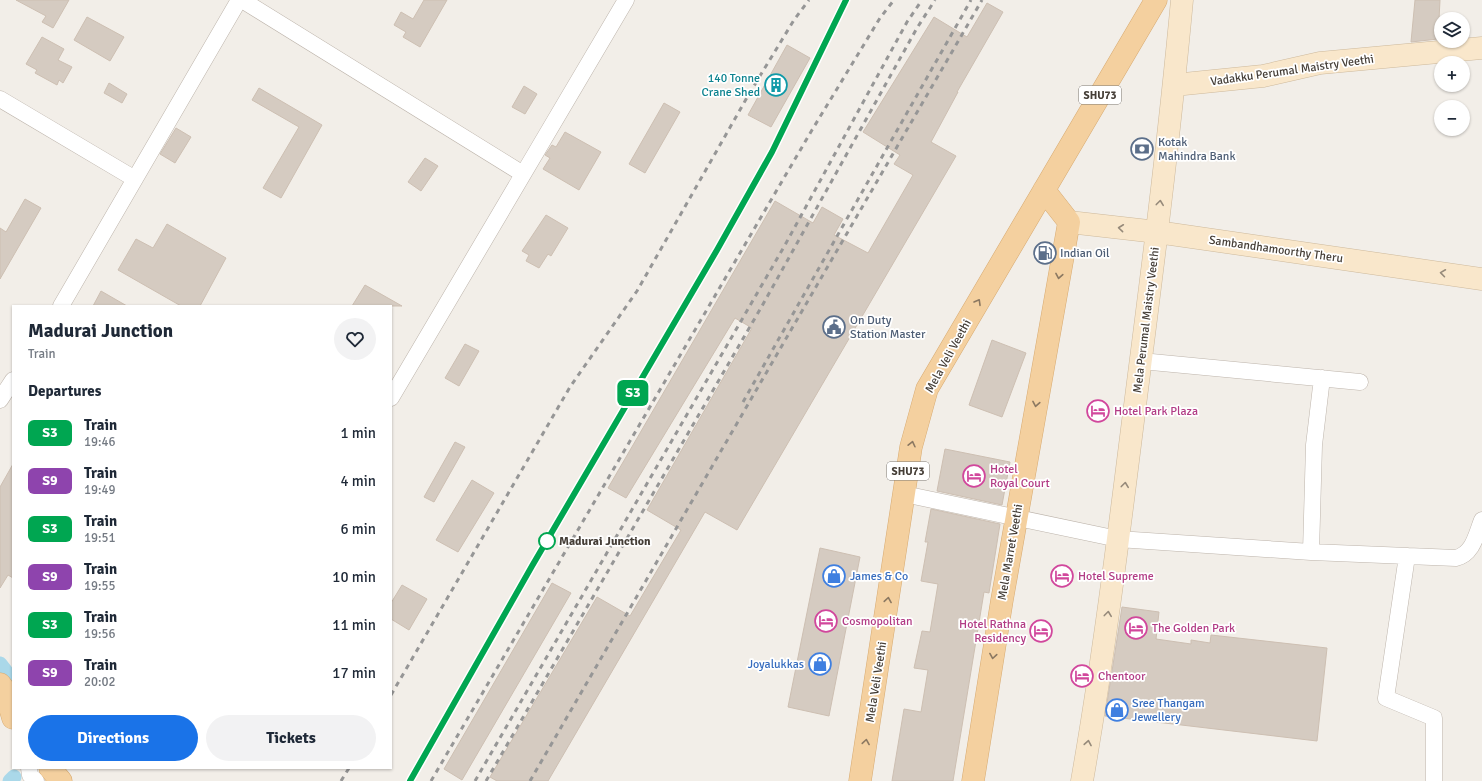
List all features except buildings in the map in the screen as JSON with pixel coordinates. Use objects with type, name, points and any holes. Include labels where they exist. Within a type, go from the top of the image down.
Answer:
[{"type":"main road","name":"Mela Veli Veethi","points":[[860,781],[912,447],[927,389],[1156,0]]},
{"type":"main road","points":[[1044,190],[1069,222]]},
{"type":"main road","name":"Mela Marret Veethi","points":[[973,781],[1016,516],[1069,222]]},
{"type":"main road","points":[[0,684],[5,691],[12,715]]},
{"type":"main road","points":[[0,718],[12,724]]},
{"type":"main road","points":[[51,769],[61,781]]},
{"type":"street","points":[[69,304],[135,179],[240,0],[523,174]]},
{"type":"street","points":[[392,396],[626,0]]},
{"type":"street","name":"Mela Perumal Maistry Veethi","points":[[1082,781],[1096,701],[1141,361],[1174,85],[1182,0]]},
{"type":"street","name":"Vadakku Perumal Maistry Veethi","points":[[1174,85],[1263,76],[1320,63],[1482,48]]},
{"type":"street","points":[[0,99],[135,179]]},
{"type":"street","name":"Sambandhamoorthy Theru","points":[[1069,222],[1157,232],[1482,278]]},
{"type":"street","points":[[1141,361],[1360,382]]},
{"type":"street","points":[[1311,552],[1314,445],[1322,378]]},
{"type":"street","points":[[0,400],[12,382]]},
{"type":"street","points":[[904,494],[1016,516],[1118,539],[1311,552],[1456,558],[1464,556],[1469,551],[1482,520]]},
{"type":"street","points":[[1407,556],[1386,698],[1434,718],[1434,781]]},
{"type":"street","points":[[29,769],[30,775],[36,781]]},
{"type":"waterway","points":[[0,664],[12,680]]},
{"type":"waterway","points":[[10,781],[14,777]]},
{"type":"railway","points":[[392,693],[570,387],[637,291],[749,94],[794,20],[809,0]]},
{"type":"railway","points":[[410,781],[532,566],[717,250],[771,152],[846,0]]},
{"type":"railway","points":[[431,781],[812,130],[880,18],[894,0]]},
{"type":"railway","points":[[475,781],[785,245],[907,22],[922,0]]},
{"type":"railway","points":[[486,781],[762,306],[917,28],[935,0]]},
{"type":"railway","points":[[743,402],[971,0]]},
{"type":"railway","points":[[530,781],[982,0]]},
{"type":"railway","points":[[341,781],[348,769]]},
{"type":"train","name":"S3","points":[[410,781],[532,566],[717,250],[772,152],[846,0]]},
{"type":"place","name":"140 Tonne Crane Shed","points":[[776,85]]},
{"type":"place","name":"Kotak Mahindra Bank","points":[[1142,149]]},
{"type":"place","name":"Indian Oil","points":[[1045,253]]},
{"type":"place","name":"On Duty Station Master","points":[[834,327]]},
{"type":"place","name":"Hotel Park Plaza","points":[[1098,411]]},
{"type":"place","name":"Hotel Royal Court","points":[[974,476]]},
{"type":"place","name":"Madurai Junction","points":[[547,541]]},
{"type":"place","name":"James & Co","points":[[834,576]]},
{"type":"place","name":"Hotel Supreme","points":[[1062,576]]},
{"type":"place","name":"Cosmopolitan","points":[[826,621]]},
{"type":"place","name":"The Golden Park","points":[[1136,628]]},
{"type":"place","name":"Hotel Rathna Residency","points":[[1041,631]]},
{"type":"place","name":"Joyalukkas","points":[[820,664]]},
{"type":"place","name":"Chentoor","points":[[1082,676]]},
{"type":"place","name":"Sree Thangam Jewellery","points":[[1117,710]]}]
